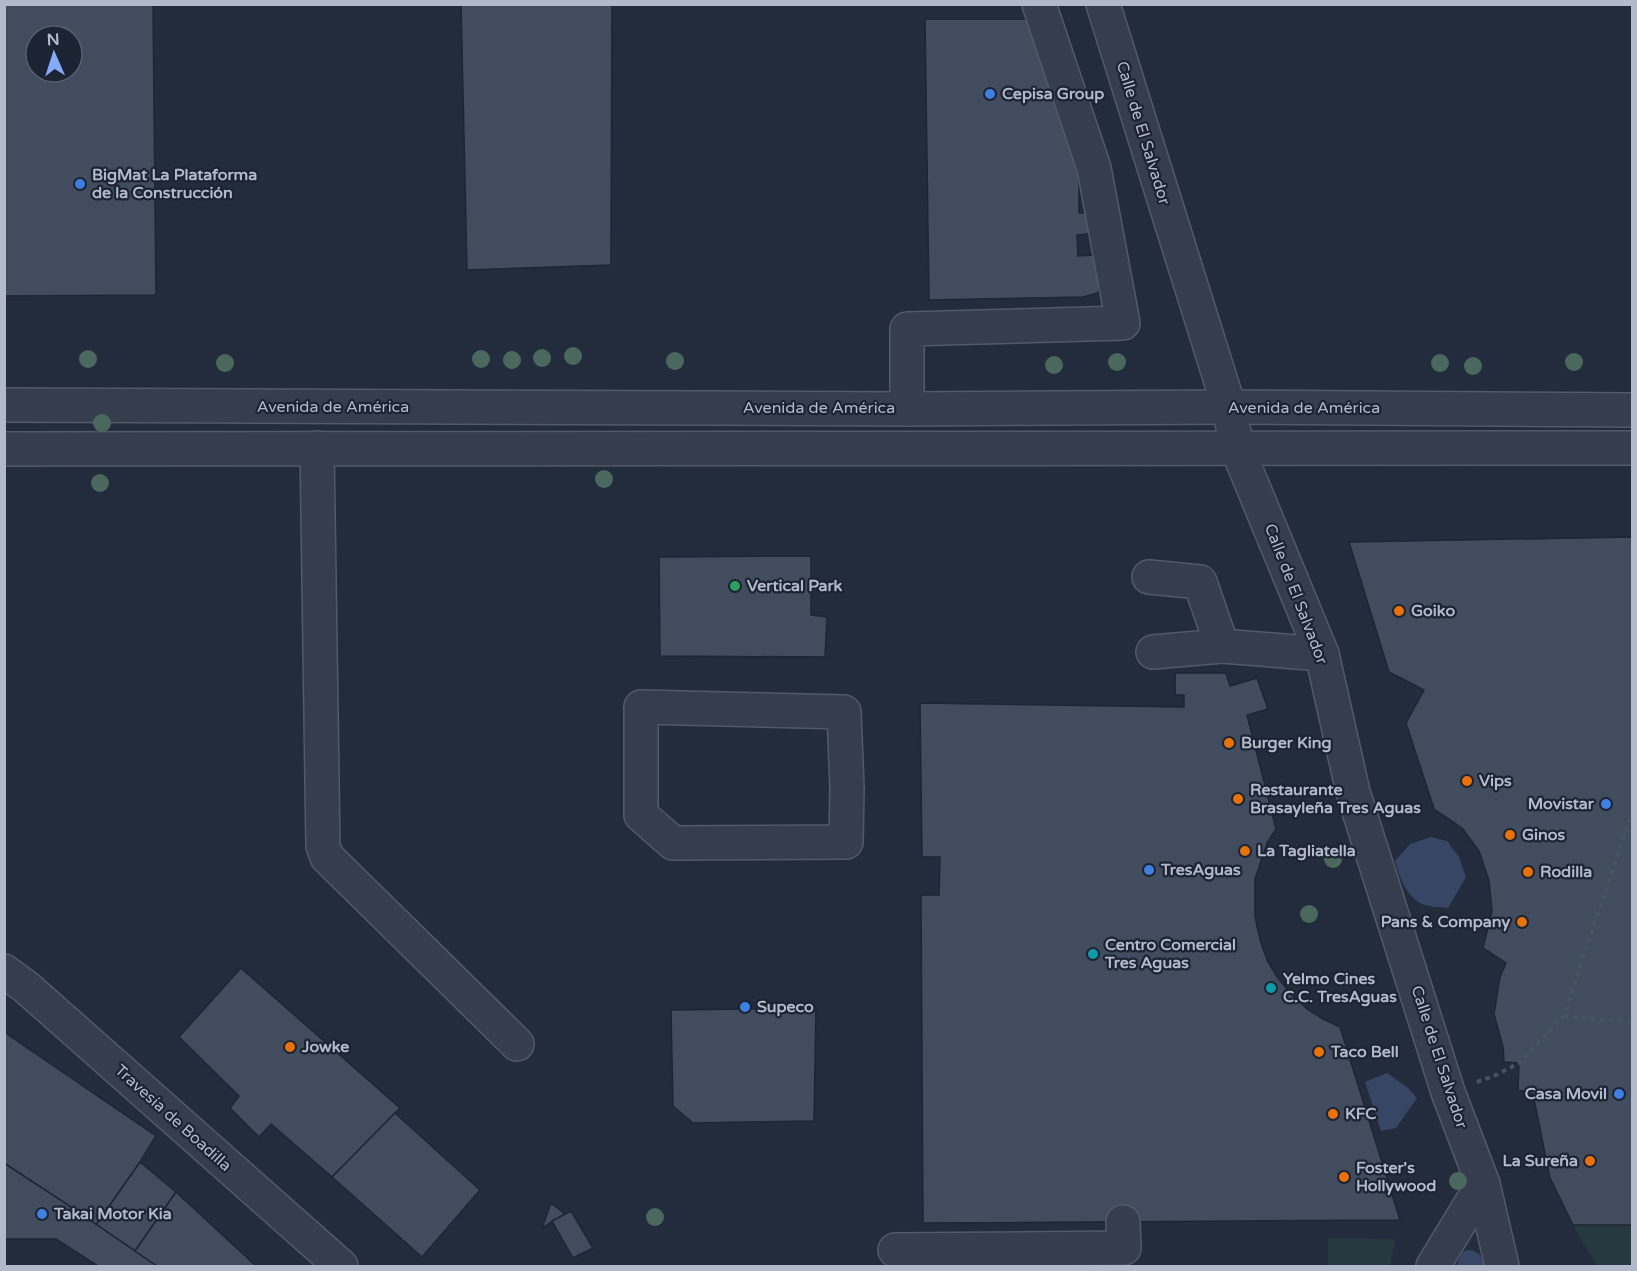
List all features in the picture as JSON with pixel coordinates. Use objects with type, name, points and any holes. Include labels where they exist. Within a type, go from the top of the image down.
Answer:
[{"type":"street","points":[[907,409],[907,329],[1123,323],[1094,168],[1039,4]]},
{"type":"street","name":"Calle de El Salvador","points":[[1102,4],[1229,407],[1237,448],[1322,654],[1353,792],[1448,1092],[1483,1184],[1502,1266]]},
{"type":"street","name":"Avenida de América","points":[[4,405],[1632,410]]},
{"type":"street","points":[[317,448],[323,846],[327,856],[517,1044]]},
{"type":"street","points":[[4,449],[1632,448]]},
{"type":"street","points":[[1149,577],[1200,582],[1222,646]]},
{"type":"street","points":[[1153,651],[1222,646],[1322,654]]},
{"type":"street","points":[[641,708],[844,712],[848,788],[846,842],[673,843],[641,815],[641,708]]},
{"type":"street","name":"Travesía de Boadilla","points":[[4,971],[35,994],[340,1266]]},
{"type":"street","points":[[1433,1266],[1483,1184]]},
{"type":"street","points":[[895,1250],[1124,1248],[1123,1222]]},
{"type":"path","points":[[1448,1092],[1496,1075],[1519,1063],[1564,1016],[1632,813]]},
{"type":"path","points":[[1564,1016],[1632,1022]]},
{"type":"green space","points":[[1573,1225],[1632,1225],[1632,1266],[1597,1266]]},
{"type":"green space","points":[[1328,1238],[1395,1239],[1390,1266],[1328,1266]]},
{"type":"water","points":[[1431,837],[1447,841],[1459,857],[1466,877],[1448,908],[1426,905],[1415,900],[1404,885],[1395,861],[1410,844]]},
{"type":"water","points":[[1387,1073],[1407,1087],[1417,1098],[1396,1128],[1381,1131],[1365,1082]]},
{"type":"water","points":[[1469,1250],[1480,1255],[1484,1266],[1457,1266],[1463,1252]]},
{"type":"building","name":"BigMat La Plataforma de la Construcción","points":[[4,4],[153,4],[156,295],[4,296]]},
{"type":"building","points":[[461,4],[612,4],[611,265],[467,270]]},
{"type":"building","name":"Cepisa Group","points":[[925,19],[1027,19],[1079,169],[1079,213],[1092,213],[1092,234],[1077,235],[1078,256],[1093,255],[1103,267],[1103,278],[1098,293],[1083,297],[929,300]]},
{"type":"building","points":[[1632,537],[1632,1225],[1573,1225],[1550,1178],[1533,1094],[1518,1090],[1519,1063],[1504,1062],[1503,1047],[1494,1014],[1500,977],[1506,963],[1483,948],[1492,911],[1489,881],[1479,851],[1462,828],[1434,809],[1406,723],[1424,690],[1389,672],[1349,542]]},
{"type":"building","name":"Vertical Park","points":[[811,556],[811,615],[827,617],[825,657],[660,656],[659,557]]},
{"type":"building","name":"Centro Comercial Tres Aguas","points":[[1175,673],[1226,673],[1230,686],[1257,678],[1268,709],[1247,715],[1276,829],[1267,843],[1255,879],[1255,916],[1258,931],[1268,962],[1291,994],[1307,1009],[1340,1027],[1400,1220],[923,1223],[921,895],[939,895],[940,857],[922,857],[920,703],[1184,707],[1184,695],[1175,695]]},
{"type":"building","points":[[241,968],[400,1108],[332,1177],[271,1124],[259,1137],[230,1108],[239,1096],[179,1037]]},
{"type":"building","points":[[816,1008],[814,1121],[693,1123],[673,1106],[671,1010]]},
{"type":"building","points":[[4,1032],[156,1136],[96,1225],[4,1163]]},
{"type":"building","points":[[395,1113],[480,1190],[422,1257],[332,1177]]},
{"type":"building","points":[[140,1162],[176,1192],[135,1251],[96,1225]]},
{"type":"building","name":"Takai Motor Kia","points":[[4,1163],[157,1266],[98,1266],[56,1239],[4,1239]]},
{"type":"building","points":[[176,1192],[256,1266],[157,1266],[135,1251]]},
{"type":"building","points":[[551,1203],[565,1214],[542,1228]]},
{"type":"building","points":[[571,1211],[593,1248],[573,1258],[552,1221]]},
{"type":"place","name":"Cepisa Group","points":[[990,94]]},
{"type":"place","name":"BigMat La Plataforma de la Construcción","points":[[80,184]]},
{"type":"place","name":"Vertical Park","points":[[735,586]]},
{"type":"place","name":"Goiko","points":[[1399,611]]},
{"type":"place","name":"Burger King","points":[[1229,743]]},
{"type":"place","name":"Vips","points":[[1467,781]]},
{"type":"place","name":"Restaurante Brasayleña Tres Aguas","points":[[1238,799]]},
{"type":"place","name":"Movistar","points":[[1606,804]]},
{"type":"place","name":"Ginos","points":[[1510,835]]},
{"type":"place","name":"La Tagliatella","points":[[1245,851]]},
{"type":"place","name":"TresAguas","points":[[1149,870]]},
{"type":"place","name":"Rodilla","points":[[1528,872]]},
{"type":"place","name":"Pans & Company","points":[[1522,922]]},
{"type":"place","name":"Centro Comercial Tres Aguas","points":[[1093,954]]},
{"type":"place","name":"Yelmo Cines C.C. TresAguas","points":[[1271,988]]},
{"type":"place","name":"Supeco","points":[[745,1007]]},
{"type":"place","name":"Jowke","points":[[290,1047]]},
{"type":"place","name":"Taco Bell","points":[[1319,1052]]},
{"type":"place","name":"Casa Movil","points":[[1619,1094]]},
{"type":"place","name":"KFC","points":[[1333,1114]]},
{"type":"place","name":"La Sureña","points":[[1590,1161]]},
{"type":"place","name":"Foster's Hollywood","points":[[1344,1177]]},
{"type":"place","name":"Takai Motor Kia","points":[[42,1214]]}]
